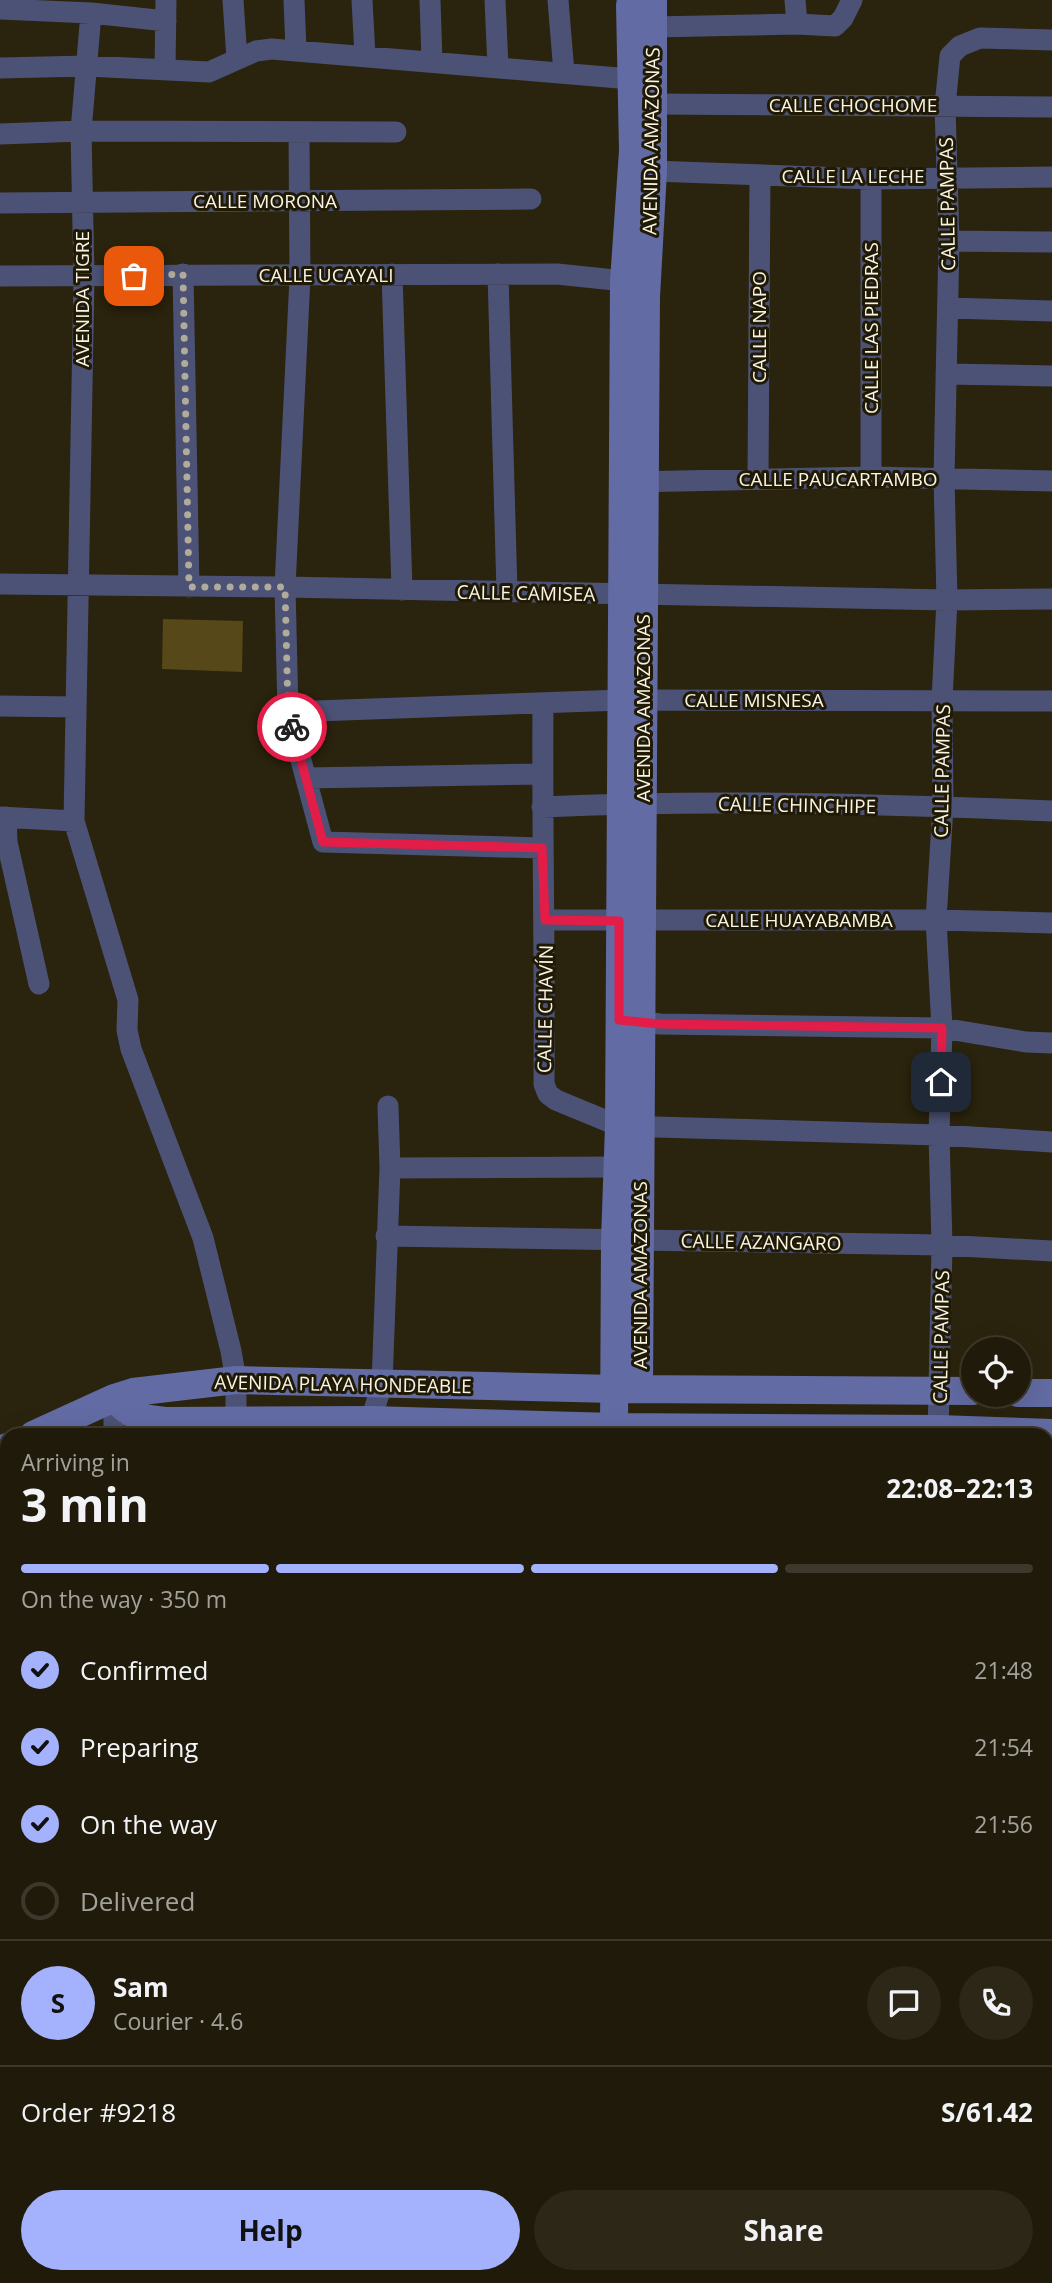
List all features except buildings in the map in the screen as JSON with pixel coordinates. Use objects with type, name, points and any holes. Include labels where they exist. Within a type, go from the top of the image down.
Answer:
[{"type":"street","points":[[233,0],[237,59]]},
{"type":"street","points":[[294,0],[296,50]]},
{"type":"street","points":[[362,0],[365,56]]},
{"type":"street","points":[[430,0],[432,61]]},
{"type":"street","points":[[495,0],[498,67]]},
{"type":"street","points":[[558,0],[564,73]]},
{"type":"street","points":[[795,0],[797,24]]},
{"type":"street","points":[[641,8],[835,26],[843,18],[852,0]]},
{"type":"street","name":"AVENIDA AMAZONAS","points":[[634,482],[624,281],[633,152],[631,79],[641,8]]},
{"type":"street","name":"AVENIDA AMAZONAS","points":[[615,1428],[627,1389],[634,482],[653,171],[653,104],[641,8]]},
{"type":"street","points":[[0,9],[91,13],[166,10],[165,70]]},
{"type":"street","name":"AVENIDA TIGRE","points":[[91,13],[81,131],[84,277],[74,821],[128,1000],[127,1030],[131,1049],[203,1238],[232,1351],[236,1380],[236,1422]]},
{"type":"street","name":"CALLE PAMPAS","points":[[939,1428],[942,1245],[939,1135],[942,1028],[936,920],[943,806],[942,700],[947,600],[944,478],[949,241],[945,106],[950,56],[960,46],[979,38],[1052,40]]},
{"type":"street","points":[[0,68],[87,66],[209,72],[256,51],[272,48],[631,79]]},
{"type":"street","name":"CALLE CHOCHOME","points":[[653,104],[1052,107]]},
{"type":"street","points":[[0,134],[81,131],[396,132]]},
{"type":"street","points":[[299,132],[300,276],[285,587],[288,712],[323,842],[542,848]]},
{"type":"street","name":"CALLE LA LECHE","points":[[653,171],[871,179],[1052,177]]},
{"type":"street","name":"CALLE NAPO","points":[[758,479],[760,175]]},
{"type":"street","name":"CALLE LAS PIEDRAS","points":[[871,179],[872,477]]},
{"type":"street","name":"CALLE MORONA","points":[[0,203],[531,199]]},
{"type":"street","points":[[949,241],[1052,242]]},
{"type":"street","points":[[183,274],[189,587]]},
{"type":"street","points":[[392,274],[402,590]]},
{"type":"street","points":[[498,274],[506,592]]},
{"type":"street","name":"CALLE UCAYALI","points":[[0,276],[557,274],[624,281]]},
{"type":"street","points":[[624,281],[646,297]]},
{"type":"street","points":[[947,308],[1052,311]]},
{"type":"street","points":[[946,374],[1052,376]]},
{"type":"street","name":"CALLE PAUCARTAMBO","points":[[634,482],[872,477],[1052,481]]},
{"type":"street","name":"CALLE CAMISEA","points":[[0,584],[947,600],[1052,599]]},
{"type":"street","name":"CALLE MISNESA","points":[[288,712],[633,700],[1052,701]]},
{"type":"street","name":"CALLE CHAVÍN","points":[[543,703],[544,1084],[548,1094],[556,1100],[630,1126]]},
{"type":"street","points":[[0,706],[76,707]]},
{"type":"street","points":[[306,778],[542,774]]},
{"type":"street","name":"CALLE CHINCHIPE","points":[[542,807],[632,803],[943,806],[1052,811]]},
{"type":"street","points":[[38,984],[3,817],[74,821]]},
{"type":"street","name":"CALLE HUAYABAMBA","points":[[545,920],[936,920],[1052,923]]},
{"type":"street","points":[[630,1021],[660,1024],[942,1028],[1026,1042],[1052,1043]]},
{"type":"street","points":[[371,1428],[382,1384],[390,1168],[388,1106]]},
{"type":"street","points":[[630,1126],[939,1135],[1052,1142]]},
{"type":"street","name":"AVENIDA AMAZONAS","points":[[627,1240],[617,1167],[630,1126]]},
{"type":"street","points":[[390,1168],[617,1167]]},
{"type":"street","name":"CALLE AZANGARO","points":[[386,1236],[942,1245],[1052,1251]]},
{"type":"street","name":"AVENIDA PLAYA HONDEABLE","points":[[371,1428],[167,1421],[126,1412],[114,1398],[158,1387],[236,1380],[627,1389],[961,1391]]},
{"type":"street","points":[[1031,1392],[1052,1393]]},
{"type":"street","points":[[48,1428],[114,1398],[114,1428]]},
{"type":"shaded area","points":[[163,619],[243,621],[242,672],[162,669]]},
{"type":"way so far","points":[[134,276],[183,274],[189,587],[285,587],[288,712],[292,727]]},
{"type":"route","points":[[292,727],[323,842],[542,848],[545,920],[619,921],[619,1020],[660,1024],[942,1028],[941,1082]]}]
